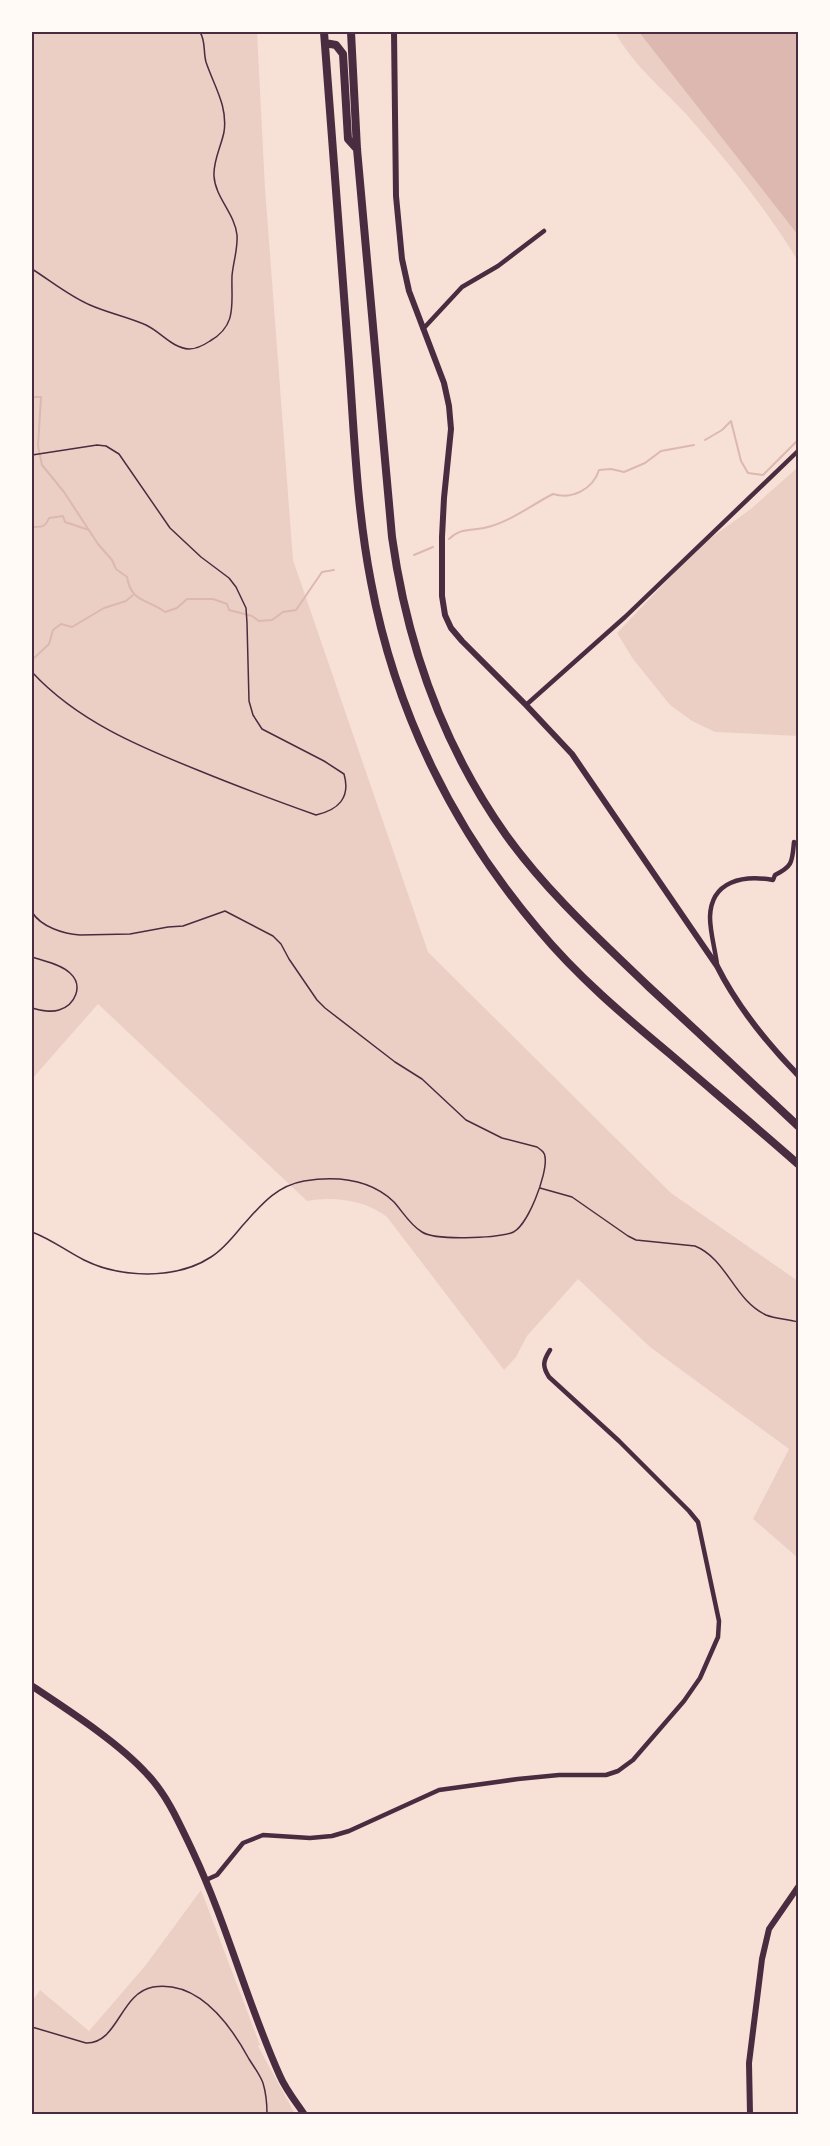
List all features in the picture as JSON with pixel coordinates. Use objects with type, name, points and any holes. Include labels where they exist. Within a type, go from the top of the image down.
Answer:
[{"type":"main road","points":[[324,32],[363,534],[381,630],[411,722],[443,791],[468,834],[495,876],[540,932],[611,1004],[798,1164]]},
{"type":"main road","points":[[351,32],[357,149],[395,557],[415,650],[428,689],[447,734],[469,776],[493,816],[521,855],[552,891],[608,948],[798,1126]]},
{"type":"main road","points":[[325,43],[336,45],[343,54],[348,138],[357,149]]},
{"type":"main road","points":[[32,1686],[118,1748],[148,1775],[177,1818],[206,1880],[279,2073],[304,2115]]},
{"type":"street","points":[[394,32],[398,228],[402,259],[409,291],[444,383],[452,429],[442,537],[442,596],[445,615],[451,628],[462,641],[572,754],[717,966],[732,996],[758,1032],[798,1075]]},
{"type":"street","points":[[423,328],[462,286],[498,266],[544,231]]},
{"type":"street","points":[[526,705],[625,617],[798,451]]},
{"type":"street","points":[[717,966],[710,916],[716,896],[730,882],[750,879],[773,880],[775,875],[786,871],[790,866],[794,842]]},
{"type":"street","points":[[206,1880],[217,1875],[243,1843],[263,1835],[310,1838],[332,1836],[349,1831],[439,1790],[559,1775],[606,1775],[618,1771],[637,1755],[684,1701],[700,1678],[718,1637],[719,1621],[698,1522],[689,1510],[619,1441],[549,1377],[543,1367],[550,1350]]},
{"type":"street","points":[[750,2115],[749,2063],[762,1959],[769,1929],[798,1887]]},
{"type":"path","points":[[32,269],[58,288],[89,305],[145,325],[178,346],[189,349],[200,347],[217,337],[228,324],[232,312],[232,274],[237,235],[234,220],[214,177],[216,158],[224,133],[225,114],[221,97],[205,59],[204,39],[200,32]]},
{"type":"path","points":[[32,455],[97,445],[114,449],[170,528],[201,557],[229,578],[236,587],[246,609],[249,701],[253,715],[262,729],[344,774],[346,789],[343,801],[331,811],[316,815],[154,752],[113,733],[75,710],[32,672]]},
{"type":"path","points":[[32,912],[35,917],[46,924],[71,934],[144,933],[183,926],[225,911],[264,930],[280,944],[317,1000],[336,1018],[422,1079],[466,1120],[495,1135],[530,1144],[544,1152],[546,1158],[540,1187],[521,1227],[514,1233],[494,1236],[434,1237],[420,1231],[394,1202],[372,1186],[360,1182],[336,1180],[303,1181],[288,1186],[271,1196],[213,1256],[186,1268],[160,1274],[139,1274],[94,1264],[32,1232]]},
{"type":"path","points":[[32,957],[63,968],[77,982],[75,999],[59,1010],[32,1008]]},
{"type":"path","points":[[540,1187],[572,1197],[636,1240],[695,1246],[703,1250],[711,1256],[753,1306],[767,1315],[798,1322]]},
{"type":"path","points":[[32,2027],[86,2043],[94,2043],[101,2041],[138,1992],[155,1987],[180,1989],[199,1997],[236,2037],[263,2081],[267,2115]]},
{"type":"shaded area","points":[[32,32],[257,32],[265,188],[293,560],[428,952],[671,1193],[798,1281],[798,1558],[753,1519],[789,1449],[650,1347],[578,1279],[527,1336],[516,1357],[504,1370],[387,1217],[359,1203],[338,1199],[307,1201],[98,1004],[32,1079]]},
{"type":"shaded area","points":[[615,32],[798,32],[798,261],[773,222],[732,168],[687,115],[630,55]]},
{"type":"shaded area","points":[[639,32],[798,32],[798,235]]},
{"type":"shaded area","points":[[798,467],[798,736],[715,732],[692,721],[670,705],[633,659],[617,633],[700,546],[752,508]]},
{"type":"shaded area","points":[[201,1890],[260,2045],[258,2046],[295,2114],[32,2114],[32,2001],[40,1990],[89,2031],[145,1966]]},
{"type":"waterway","points":[[32,397],[41,397],[38,446],[42,465],[64,492],[116,569],[127,577],[132,591],[141,599],[165,612],[177,608],[187,599],[213,599],[227,604],[229,610],[252,616],[259,621],[272,620],[283,612],[296,610],[322,572],[334,570]]},
{"type":"waterway","points":[[705,440],[722,430],[731,421],[741,461],[748,473],[763,475],[798,440]]},
{"type":"waterway","points":[[449,539],[461,531],[493,526],[553,494],[567,495],[581,491],[592,483],[599,470],[611,469],[624,472],[645,463],[661,451],[694,445]]},
{"type":"waterway","points":[[32,527],[46,524],[49,518],[63,516],[65,522],[89,530]]},
{"type":"waterway","points":[[414,555],[433,547]]},
{"type":"waterway","points":[[32,660],[49,644],[53,630],[61,624],[72,627],[104,608],[126,601],[133,595]]}]
